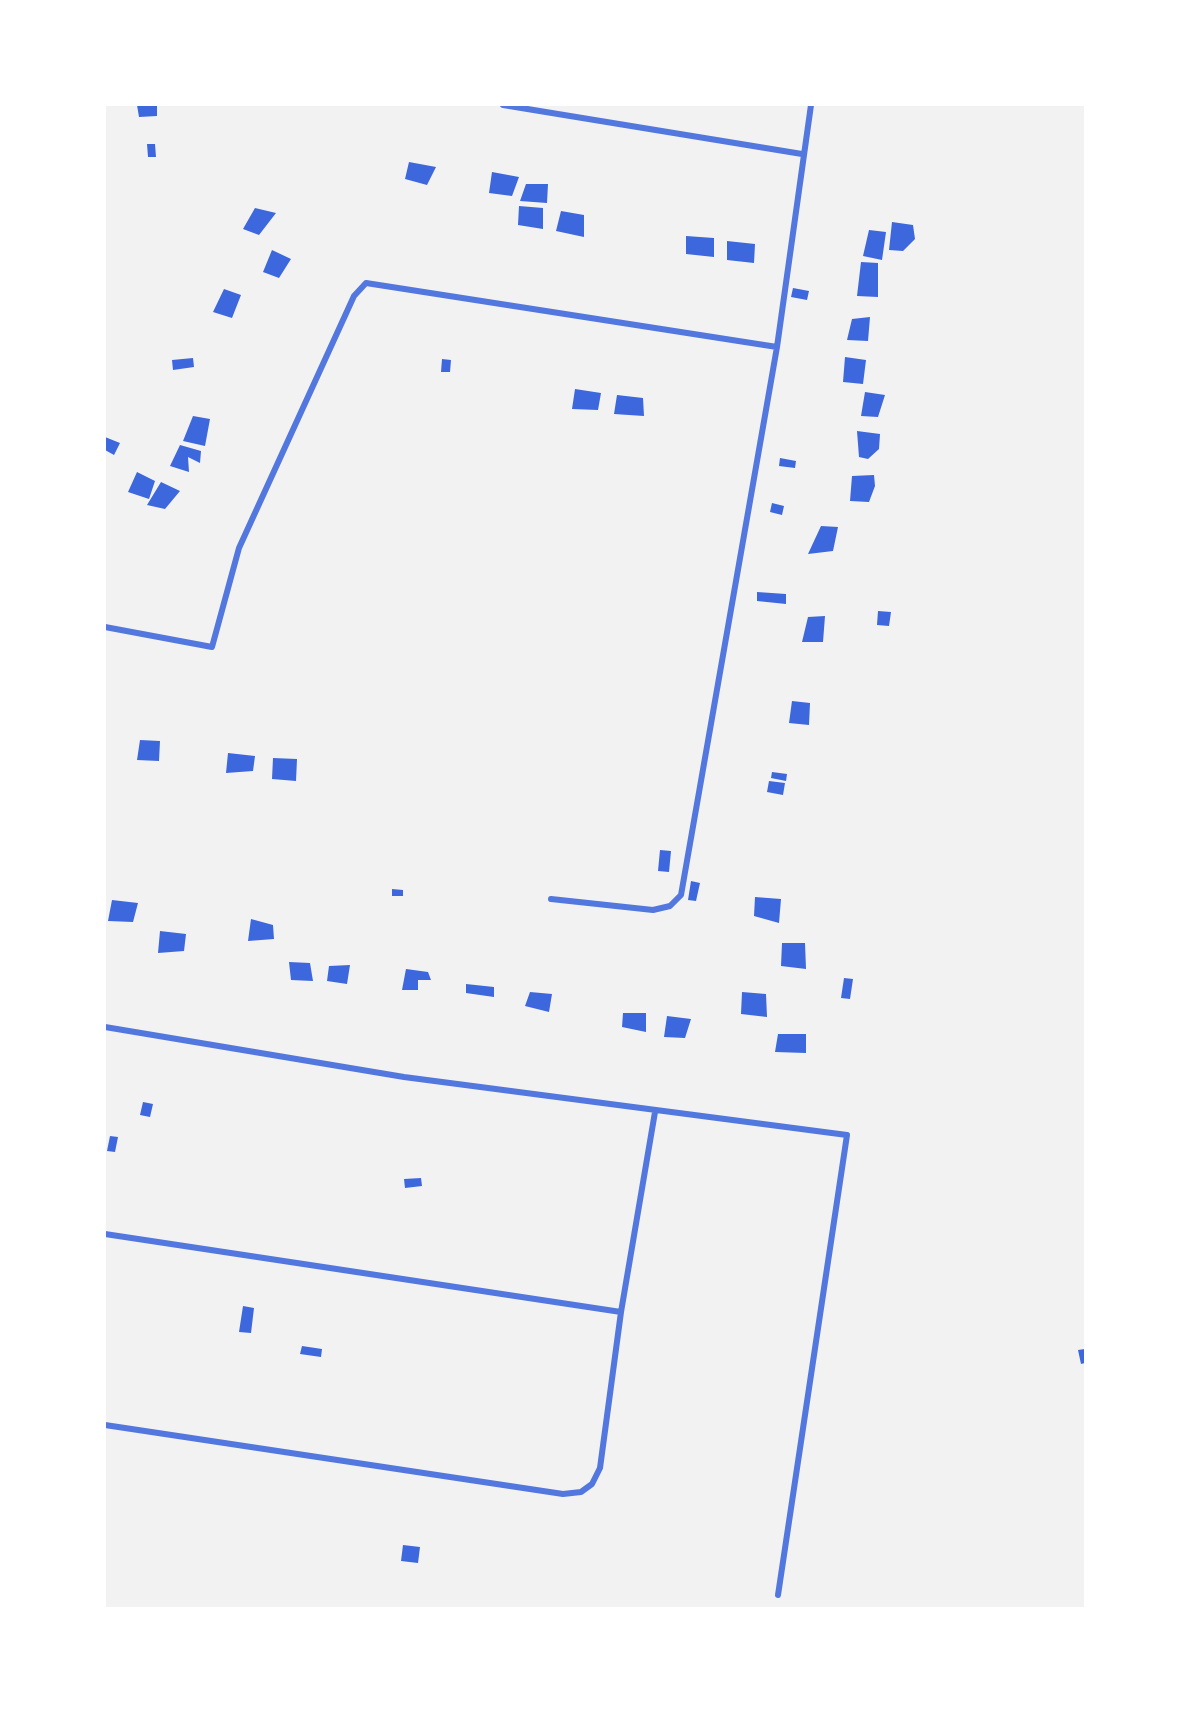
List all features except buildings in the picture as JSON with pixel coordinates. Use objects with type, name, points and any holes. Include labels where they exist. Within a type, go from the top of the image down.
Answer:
[{"type":"street","points":[[503,105],[802,154]]},
{"type":"street","points":[[552,899],[653,910],[670,906],[681,895],[777,347],[802,154],[811,105]]},
{"type":"street","points":[[105,627],[212,648],[239,548],[354,296],[366,283],[777,347]]},
{"type":"street","points":[[105,1027],[404,1077],[655,1112],[847,1135],[778,1595]]},
{"type":"street","points":[[105,1425],[562,1494],[581,1492],[592,1484],[600,1468],[621,1312],[655,1112]]},
{"type":"street","points":[[105,1234],[621,1312]]}]
